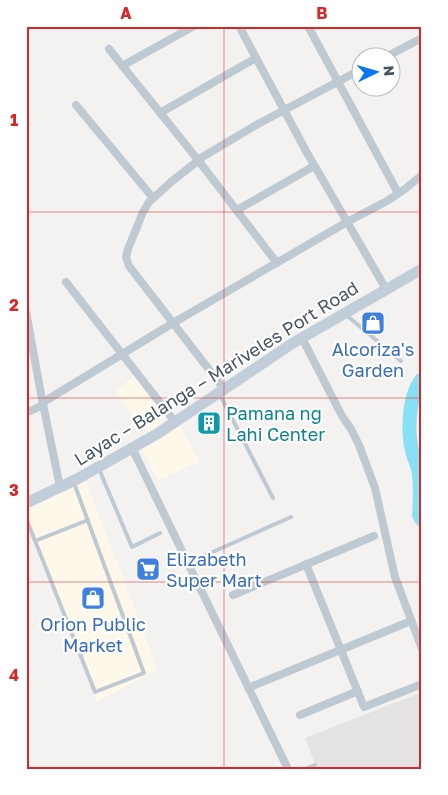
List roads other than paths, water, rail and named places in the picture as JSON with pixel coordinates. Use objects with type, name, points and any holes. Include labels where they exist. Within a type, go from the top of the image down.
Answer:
[{"type":"main road","name":"Layac – Balanga – Mariveles Port Road","points":[[26,503],[73,481],[132,448],[175,422],[302,338],[422,269]]},
{"type":"street","points":[[122,66],[194,26]]},
{"type":"street","points":[[239,26],[314,166],[386,289]]},
{"type":"street","points":[[308,26],[398,193]]},
{"type":"street","points":[[400,50],[422,38]]},
{"type":"street","points":[[108,49],[198,160],[277,263]]},
{"type":"street","points":[[160,113],[256,58]]},
{"type":"street","points":[[221,391],[173,323],[132,272],[126,260],[137,223],[153,198],[198,160],[284,110],[350,75]]},
{"type":"street","points":[[76,106],[153,198]]},
{"type":"street","points":[[237,210],[314,166]]},
{"type":"street","points":[[26,412],[173,323],[398,193],[422,175]]},
{"type":"street","points":[[66,282],[175,422]]},
{"type":"street","points":[[26,312],[42,404],[60,487]]},
{"type":"street","points":[[302,338],[359,445],[375,488],[395,577],[422,649]]},
{"type":"street","points":[[132,448],[288,769]]},
{"type":"street","points":[[233,595],[374,536]]},
{"type":"street","points":[[306,564],[364,707],[422,684]]},
{"type":"street","points":[[248,688],[406,623]]},
{"type":"street","points":[[300,715],[358,691]]},
{"type":"lane","points":[[344,313],[401,361]]},
{"type":"lane","points":[[221,391],[273,498]]},
{"type":"lane","points":[[98,467],[132,547],[160,533]]},
{"type":"lane","points":[[26,518],[95,692],[144,673],[73,481]]},
{"type":"lane","points":[[188,563],[291,517]]},
{"type":"lane","points":[[35,541],[88,520]]},
{"type":"lane","points":[[305,769],[316,764]]},
{"type":"waterway","points":[[422,379],[417,386],[410,415],[411,446],[418,467],[419,515],[422,520]]},
{"type":"place","name":"Alcoriza's Garden","points":[[373,323]]},
{"type":"place","name":"Pamana ng Lahi Center","points":[[209,423]]},
{"type":"place","name":"Elizabeth Super Mart","points":[[148,569]]},
{"type":"place","name":"Orion Public Market","points":[[93,598]]}]
